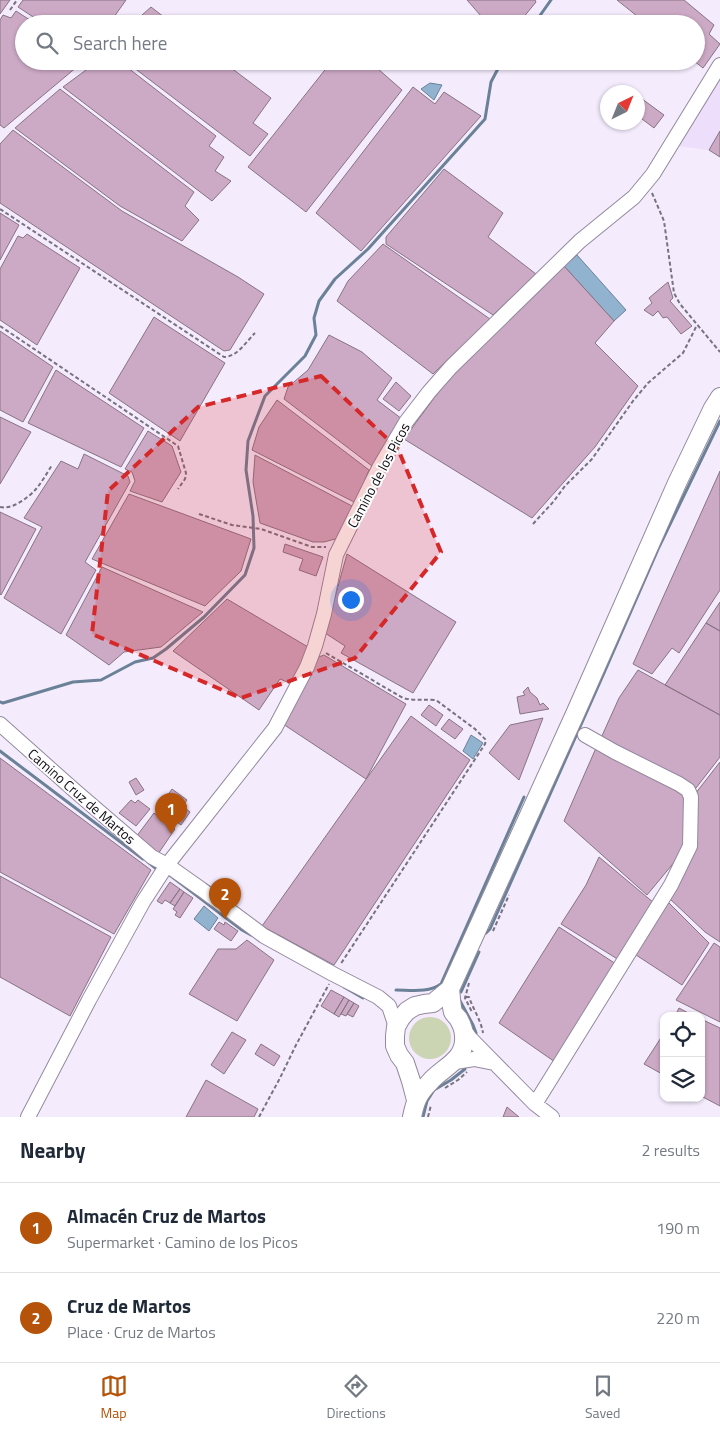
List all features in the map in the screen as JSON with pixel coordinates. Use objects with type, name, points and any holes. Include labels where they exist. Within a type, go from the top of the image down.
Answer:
[{"type":"main road","points":[[440,1072],[427,1073],[415,1070],[405,1063],[399,1055],[396,1046],[396,1027],[407,1011],[415,1006],[433,1004],[450,988],[575,714],[677,483],[720,397]]},
{"type":"main road","points":[[412,1117],[424,1102],[428,1083],[455,1062],[461,1054],[464,1045],[463,1028],[453,1013],[450,988]]},
{"type":"main road","points":[[405,1063],[411,1081],[424,1102]]},
{"type":"street","name":"Camino de los Picos","points":[[28,1117],[88,1000],[143,902],[164,870],[275,728],[307,667],[315,646],[324,614],[336,555],[379,468],[406,422],[428,392],[458,360],[573,248],[634,196],[654,174],[720,65]]},
{"type":"street","name":"Camino Cruz de Martos","points":[[0,724],[152,857],[164,870],[331,980],[378,997]]},
{"type":"street","points":[[535,1104],[671,884],[690,846],[691,797],[688,790],[585,735]]},
{"type":"street","points":[[378,997],[415,1006]]},
{"type":"street","points":[[378,997],[389,1006],[396,1027]]},
{"type":"street","points":[[433,1004],[444,1006],[453,1013]]},
{"type":"street","points":[[463,1028],[470,1038],[535,1104],[552,1117]]},
{"type":"street","points":[[455,1062],[474,1059],[494,1063]]},
{"type":"path","points":[[10,10],[17,0]]},
{"type":"path","points":[[647,181],[664,221],[674,293],[680,304],[720,352]]},
{"type":"path","points":[[0,208],[224,357],[236,354],[255,333]]},
{"type":"path","points":[[533,524],[565,486],[592,459],[648,383],[683,353],[697,325]]},
{"type":"path","points":[[0,326],[178,446],[186,473],[185,479],[178,488]]},
{"type":"path","points":[[0,507],[4,508],[20,502],[36,490],[52,465]]},
{"type":"path","points":[[199,514],[232,524],[261,529],[312,548],[343,543]]},
{"type":"path","points":[[259,1117],[331,980],[486,744],[486,740],[476,728],[436,700],[403,698],[315,646]]},
{"type":"path","points":[[441,1090],[466,1074],[474,1059]]},
{"type":"path","points":[[424,1102],[428,1117]]},
{"type":"highlighted area","points":[[321,376],[398,449],[441,552],[355,658],[241,698],[92,634],[108,491],[198,407]]},
{"type":"shaded area","points":[[720,73],[720,157],[709,150],[678,146]]},
{"type":"green space","points":[[434,1017],[442,1020],[448,1026],[451,1038],[448,1050],[442,1056],[426,1059],[418,1056],[412,1050],[409,1034],[412,1026],[418,1020]]},
{"type":"water","points":[[430,83],[442,85],[434,100],[421,89]]},
{"type":"water","points":[[577,255],[626,310],[614,321],[564,266]]},
{"type":"water","points":[[471,735],[483,743],[473,759],[463,751]]},
{"type":"water","points":[[204,906],[218,918],[209,931],[194,919]]},
{"type":"building","points":[[0,0],[10,0],[0,14]]},
{"type":"building","points":[[23,0],[126,0],[115,15],[30,15],[18,7]]},
{"type":"building","points":[[467,0],[535,0],[536,2],[525,15],[480,15]]},
{"type":"building","points":[[617,0],[684,0],[702,15],[636,15]]},
{"type":"building","points":[[151,7],[161,15],[142,15]]},
{"type":"building","points":[[16,11],[22,15],[15,15],[15,70],[73,70],[4,128],[0,125],[0,20],[3,15],[11,18]]},
{"type":"building","points":[[705,18],[714,25],[709,34],[720,44],[705,65]]},
{"type":"building","points":[[86,70],[131,70],[216,136],[209,146],[224,157],[215,171],[231,181],[212,201],[63,87]]},
{"type":"building","points":[[137,70],[234,70],[271,98],[253,123],[268,134],[250,156]]},
{"type":"building","points":[[325,70],[379,70],[402,90],[306,212],[248,167]]},
{"type":"building","points":[[413,87],[435,104],[444,92],[481,116],[361,251],[316,213]]},
{"type":"building","points":[[60,89],[194,192],[185,206],[199,220],[182,241],[120,206],[15,128]]},
{"type":"building","points":[[645,101],[664,115],[654,128],[645,121]]},
{"type":"building","points":[[13,130],[122,211],[238,277],[264,294],[230,350],[224,351],[0,203],[0,144]]},
{"type":"building","points":[[720,131],[720,157],[709,150]]},
{"type":"building","points":[[444,169],[503,213],[488,237],[536,274],[493,315],[386,244],[386,237]]},
{"type":"building","points":[[0,213],[19,225],[0,260]]},
{"type":"building","points":[[27,234],[80,268],[37,345],[0,320],[0,269],[18,236],[23,238]]},
{"type":"building","points":[[383,244],[490,319],[433,374],[337,301],[348,281]]},
{"type":"building","points":[[564,266],[614,321],[595,343],[638,386],[595,447],[532,518],[404,439],[445,383]]},
{"type":"building","points":[[668,282],[673,298],[670,301],[692,326],[681,334],[667,317],[663,318],[658,311],[653,316],[644,310],[652,303],[649,298]]},
{"type":"building","points":[[154,317],[225,363],[180,441],[109,393]]},
{"type":"building","points":[[0,331],[53,367],[23,422],[0,410]]},
{"type":"building","points":[[329,335],[362,352],[392,378],[377,400],[402,419],[372,466],[284,399],[288,387],[308,370]]},
{"type":"building","points":[[56,370],[144,428],[121,467],[28,423]]},
{"type":"building","points":[[396,382],[411,396],[399,411],[383,399]]},
{"type":"building","points":[[277,400],[369,470],[356,503],[252,450],[259,427]]},
{"type":"building","points":[[0,417],[31,432],[0,484]]},
{"type":"building","points":[[148,431],[172,446],[181,472],[162,502],[130,491],[135,481],[132,472],[125,469]]},
{"type":"building","points":[[84,454],[128,476],[130,482],[85,562],[96,570],[61,634],[4,598],[42,527],[24,518],[61,461],[78,469]]},
{"type":"building","points":[[255,455],[352,506],[339,538],[324,542],[313,542],[260,523],[253,482]]},
{"type":"building","points":[[720,471],[720,590],[679,653],[672,648],[652,674],[633,664]]},
{"type":"building","points":[[129,494],[251,539],[241,571],[205,606],[92,559]]},
{"type":"building","points":[[0,512],[36,529],[1,595],[0,594]]},
{"type":"building","points":[[285,544],[323,557],[316,576],[299,570],[303,559],[283,552]]},
{"type":"building","points":[[347,554],[456,622],[413,693],[341,653],[345,646],[325,633]]},
{"type":"building","points":[[102,567],[203,612],[161,647],[124,652],[109,665],[66,635]]},
{"type":"building","points":[[227,599],[308,647],[292,684],[280,679],[259,710],[173,651]]},
{"type":"building","points":[[720,602],[720,631],[706,623]]},
{"type":"building","points":[[706,623],[720,631],[720,715],[665,685]]},
{"type":"building","points":[[324,655],[406,704],[366,779],[283,724],[316,658]]},
{"type":"building","points":[[638,670],[720,715],[720,757],[696,788],[601,738],[619,698]]},
{"type":"building","points":[[528,687],[540,705],[543,703],[549,709],[520,714],[517,697],[525,695],[523,692]]},
{"type":"building","points":[[429,705],[443,715],[436,726],[421,715]]},
{"type":"building","points":[[411,716],[470,760],[334,965],[262,926]]},
{"type":"building","points":[[543,718],[519,780],[489,753],[510,725]]},
{"type":"building","points":[[449,719],[463,729],[455,739],[441,729]]},
{"type":"building","points":[[596,748],[685,794],[684,846],[681,854],[647,895],[564,821]]},
{"type":"building","points":[[0,758],[151,870],[114,934],[0,872]]},
{"type":"building","points":[[720,762],[720,942],[705,932],[669,898],[693,849],[695,794]]},
{"type":"building","points":[[136,778],[144,790],[136,795],[129,782]]},
{"type":"building","points":[[172,789],[187,800],[184,804],[187,806],[185,808],[190,812],[181,825],[159,808]]},
{"type":"building","points":[[131,800],[135,803],[138,800],[150,809],[136,826],[119,813]]},
{"type":"building","points":[[154,813],[175,829],[158,854],[136,837]]},
{"type":"building","points":[[599,857],[654,903],[619,960],[561,924],[586,885]]},
{"type":"building","points":[[0,876],[111,937],[70,1016],[0,977]]},
{"type":"building","points":[[170,882],[180,889],[170,903],[165,900],[162,904],[157,901]]},
{"type":"building","points":[[180,889],[184,892],[175,906],[170,903]]},
{"type":"building","points":[[184,892],[193,898],[180,918],[175,915],[177,912],[173,909]]},
{"type":"building","points":[[666,900],[709,943],[682,985],[633,953]]},
{"type":"building","points":[[219,922],[224,925],[225,922],[238,931],[231,941],[214,929]]},
{"type":"building","points":[[559,927],[616,964],[555,1062],[499,1023]]},
{"type":"building","points":[[247,940],[274,960],[237,1021],[189,994],[218,949],[236,949]]},
{"type":"building","points":[[714,943],[720,947],[720,1022],[705,1014],[705,1012],[700,1012],[676,1000]]},
{"type":"building","points":[[331,990],[344,997],[334,1014],[321,1006]]},
{"type":"building","points":[[344,997],[349,1000],[339,1017],[334,1014]]},
{"type":"building","points":[[349,1000],[354,1003],[346,1016],[341,1014]]},
{"type":"building","points":[[354,1003],[359,1006],[353,1017],[347,1014]]},
{"type":"building","points":[[679,1008],[686,1012],[677,1012]]},
{"type":"building","points":[[705,1021],[720,1028],[720,1106],[705,1098]]},
{"type":"building","points":[[232,1032],[246,1040],[224,1074],[211,1065]]},
{"type":"building","points":[[660,1039],[660,1073],[644,1064]]},
{"type":"building","points":[[261,1044],[280,1056],[274,1066],[255,1054]]},
{"type":"building","points":[[206,1080],[258,1109],[254,1117],[186,1117]]},
{"type":"building","points":[[507,1107],[519,1117],[503,1117]]},
{"type":"waterway","points":[[540,15],[551,0]]},
{"type":"waterway","points":[[0,702],[3,703],[73,682],[101,680],[135,662],[153,658],[204,617],[245,575],[254,548],[253,516],[246,470],[248,441],[265,396],[305,356],[316,335],[314,318],[319,301],[335,279],[368,249],[485,119],[491,82],[497,70]]},
{"type":"waterway","points":[[486,933],[490,929],[659,547],[720,421]]},
{"type":"waterway","points":[[0,751],[143,859]]},
{"type":"waterway","points":[[396,990],[425,990],[441,984],[524,797]]},
{"type":"waterway","points":[[148,862],[159,871]]},
{"type":"waterway","points":[[165,873],[251,935]]},
{"type":"waterway","points":[[461,992],[479,952]]},
{"type":"waterway","points":[[344,987],[363,998]]},
{"type":"waterway","points":[[459,999],[476,1033]]},
{"type":"waterway","points":[[423,1117],[427,1101],[434,1090],[465,1069]]},
{"type":"place","name":"Almacén Cruz de Martos","points":[[171,834]]},
{"type":"place","name":"Cruz de Martos","points":[[225,919]]}]
